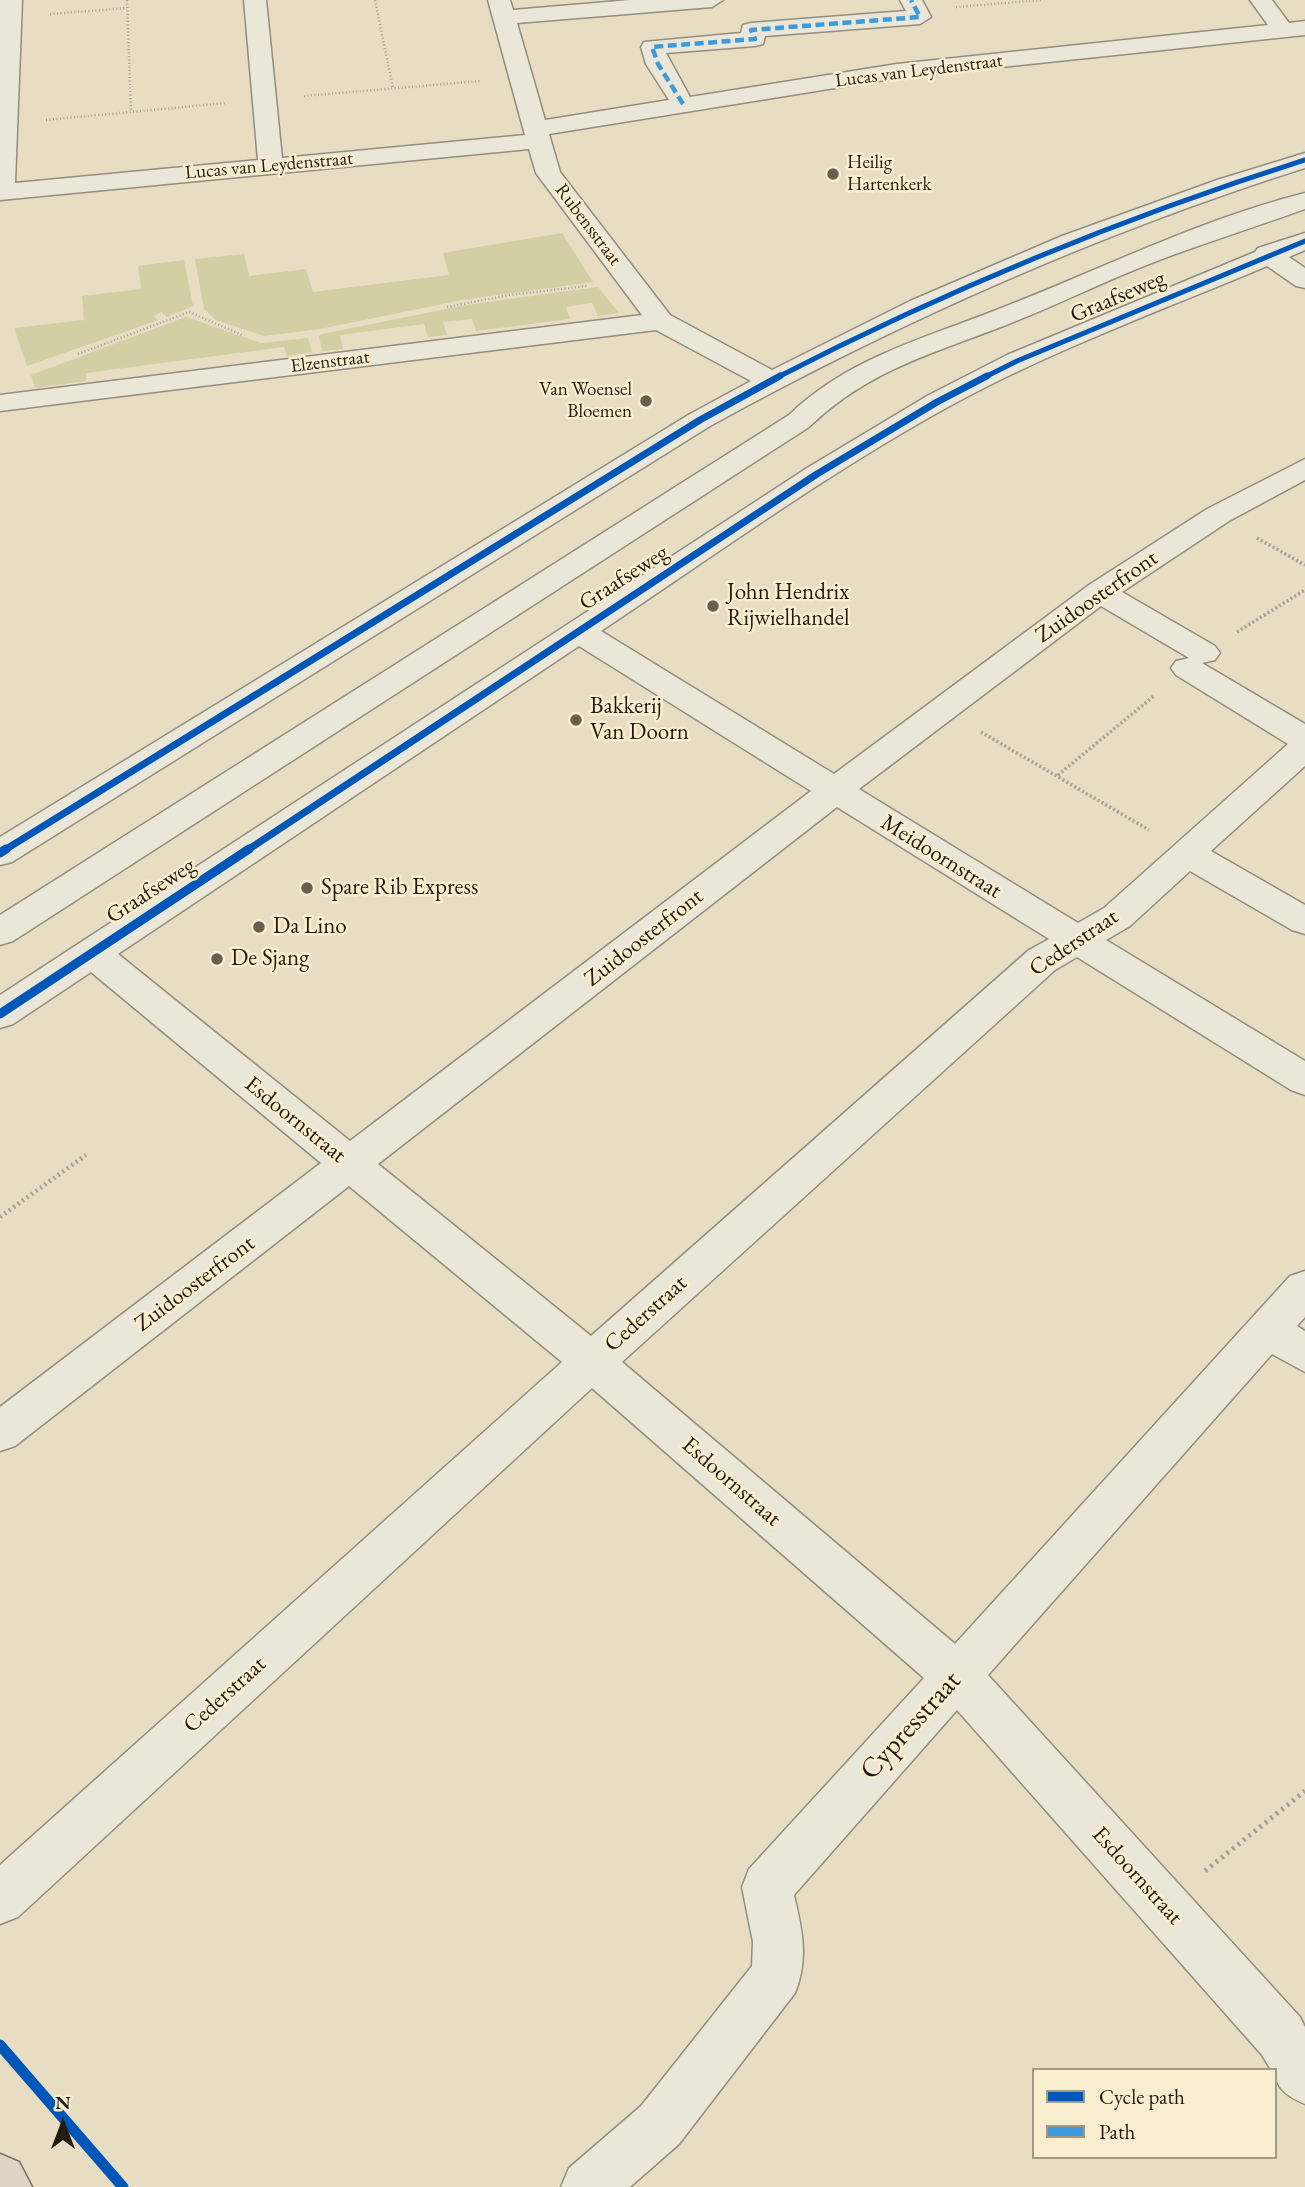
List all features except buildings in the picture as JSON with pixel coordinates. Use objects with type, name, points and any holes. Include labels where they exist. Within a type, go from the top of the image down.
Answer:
[{"type":"main road","points":[[0,2181],[5,2187]]},
{"type":"street","points":[[255,0],[271,166]]},
{"type":"street","points":[[501,9],[712,0]]},
{"type":"street","points":[[1261,0],[1294,29]]},
{"type":"street","points":[[683,104],[658,64],[652,47],[755,39],[751,30],[920,17],[914,5]]},
{"type":"street","points":[[1,192],[10,9]]},
{"type":"street","name":"Rubensstraat","points":[[501,9],[548,173],[660,321],[770,380]]},
{"type":"street","name":"Lucas van Leydenstraat","points":[[1,192],[271,166],[537,135],[683,104],[897,71],[1294,29]]},
{"type":"street","points":[[0,853],[700,420],[770,380],[955,290],[1099,230],[1206,190],[1305,160]]},
{"type":"street","name":"Graafseweg","points":[[0,932],[799,421],[841,408],[899,379],[995,320],[1143,257],[1305,201]]},
{"type":"street","name":"Graafseweg","points":[[1099,230],[1143,257]]},
{"type":"street","name":"Graafseweg","points":[[0,1014],[817,474],[937,402],[1017,361],[1267,254],[1305,241]]},
{"type":"street","points":[[1267,254],[1305,280]]},
{"type":"street","name":"Elzenstraat","points":[[0,403],[660,321]]},
{"type":"street","name":"Zuidoosterfront","points":[[0,1432],[834,791],[1100,592],[1218,515],[1305,468]]},
{"type":"street","points":[[1100,592],[1305,739]]},
{"type":"street","name":"Meidoornstraat","points":[[578,631],[1077,942],[1305,1080]]},
{"type":"street","name":"Cederstraat","points":[[0,1899],[592,1362],[1042,960],[1077,942],[1117,916],[1188,854],[1296,767]]},
{"type":"street","points":[[1188,854],[1305,921]]},
{"type":"street","name":"Esdoornstraat","points":[[92,953],[592,1362],[957,1675],[1281,2035],[1305,2077]]},
{"type":"street","name":"Cypresstraat","points":[[588,2187],[660,2125],[777,1975],[779,1942],[767,1886],[957,1675],[1287,1341],[1305,1288]]},
{"type":"path","points":[[127,0],[131,112]]},
{"type":"path","points":[[375,0],[393,88]]},
{"type":"path","points":[[914,5],[1042,0]]},
{"type":"path","points":[[10,9],[127,8]]},
{"type":"path","points":[[440,309],[509,295],[629,281]]},
{"type":"path","points":[[76,355],[189,312],[245,336]]},
{"type":"path","points":[[1218,515],[1305,565]]},
{"type":"path","points":[[942,710],[1058,775],[1188,854]]},
{"type":"path","points":[[0,1217],[86,1155]]},
{"type":"path","points":[[1162,1903],[1297,1800],[1305,1791]]},
{"type":"shaded area","points":[[562,233],[593,282],[462,300],[320,329],[264,336],[216,320],[204,309],[195,259],[244,254],[249,276],[306,269],[313,292],[449,275],[443,253]]},
{"type":"shaded area","points":[[184,260],[193,306],[167,317],[161,312],[153,316],[158,320],[27,366],[14,328],[84,320],[82,296],[141,289],[138,266]]},
{"type":"shaded area","points":[[598,287],[619,313],[598,316],[592,303],[566,307],[570,319],[476,331],[472,319],[443,322],[447,335],[428,337],[424,324],[340,335],[343,349],[322,351],[319,336],[322,334],[466,305]]},
{"type":"shaded area","points":[[186,317],[261,343],[308,338],[312,352],[287,356],[284,347],[86,373],[86,381],[35,388],[31,375]]},
{"type":"marked path","points":[[683,104],[658,64],[652,47],[755,39],[751,30],[920,17],[911,0]]},
{"type":"cycle path","points":[[0,853],[700,420],[772,380],[920,307],[1071,241],[1148,212],[1305,160]]},
{"type":"cycle path","points":[[0,1014],[817,474],[937,402],[1017,361],[1305,241]]},
{"type":"cycle path","points":[[0,2045],[123,2187]]},
{"type":"place","name":"Heilig Hartenkerk","points":[[833,174]]},
{"type":"place","name":"Van Woensel Bloemen","points":[[646,401]]},
{"type":"place","name":"John Hendrix Rijwielhandel","points":[[713,606]]},
{"type":"place","name":"Bakkerij Van Doorn","points":[[576,720]]},
{"type":"place","name":"Spare Rib Express","points":[[307,888]]},
{"type":"place","name":"Da Lino","points":[[259,927]]},
{"type":"place","name":"De Sjang","points":[[217,959]]}]
